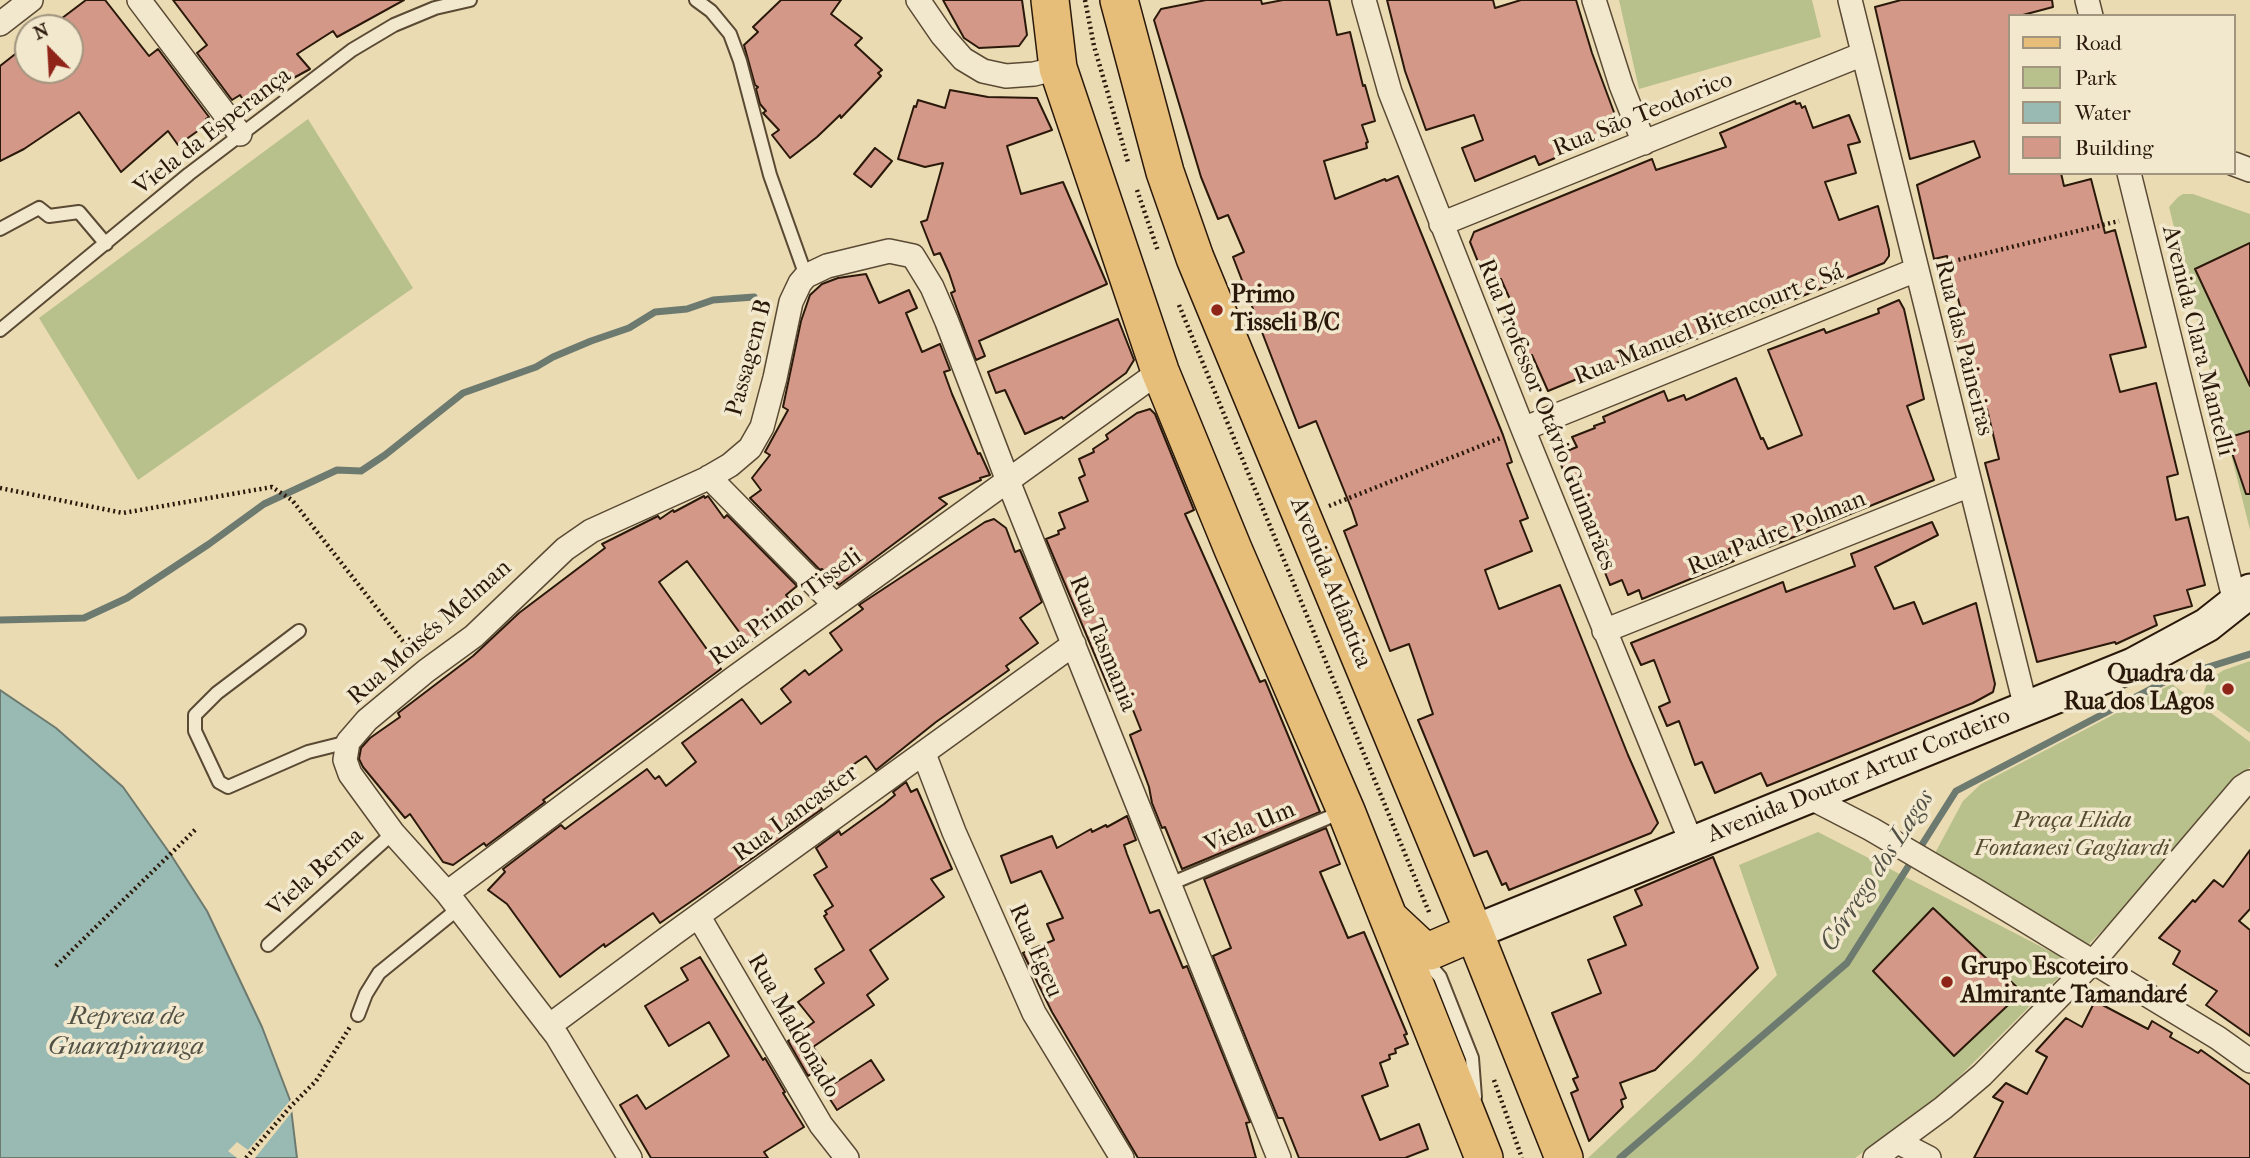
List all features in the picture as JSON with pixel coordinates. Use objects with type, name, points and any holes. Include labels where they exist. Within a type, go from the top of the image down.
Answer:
[{"type":"main road","points":[[1050,0],[1058,68],[1160,371],[1346,811],[1481,1153]]},
{"type":"main road","name":"Avenida Atlântica","points":[[1119,0],[1165,172],[1191,246],[1474,932],[1564,1158]]},
{"type":"main road","points":[[1388,917],[1421,948],[1430,951],[1474,932]]},
{"type":"street","points":[[0,24],[32,0]]},
{"type":"street","points":[[139,0],[240,134]]},
{"type":"street","points":[[918,0],[942,36],[963,59],[982,71],[1006,76],[1034,74],[1058,68]]},
{"type":"street","name":"Rua Professor Otávio Guimarães","points":[[1364,0],[1390,92],[1522,429],[1692,844]]},
{"type":"street","points":[[1594,0],[1621,85],[1644,143]]},
{"type":"street","name":"Rua das Paineiras","points":[[1850,0],[2026,708]]},
{"type":"street","name":"Rua São Teodorico","points":[[1441,223],[1863,54]]},
{"type":"street","name":"Avenida Clara Mantelli","points":[[2129,175],[2245,598]]},
{"type":"street","name":"Rua Tasmania","points":[[806,276],[827,266],[889,251],[913,256],[932,287],[1279,1158]]},
{"type":"street","name":"Rua Manuel Bitencourt e Sá","points":[[1522,429],[1916,270]]},
{"type":"street","name":"Passagem B","points":[[709,477],[730,465],[750,448],[762,426],[780,380],[792,302],[806,276]]},
{"type":"street","name":"Rua Primo Tisseli","points":[[453,900],[734,678],[1160,371]]},
{"type":"street","points":[[709,477],[835,605]]},
{"type":"street","name":"Rua Moisés Melman","points":[[631,1158],[549,1026],[453,900],[393,833],[351,774],[345,761],[348,742],[367,720],[426,671],[474,636],[565,549],[624,515],[709,477]]},
{"type":"street","name":"Rua Padre Polman","points":[[1604,631],[1970,485]]},
{"type":"street","name":"Avenida Doutor Artur Cordeiro","points":[[1474,932],[2133,666],[2207,625],[2245,598]]},
{"type":"street","name":"Rua Lancaster","points":[[549,1026],[1073,645]]},
{"type":"street","name":"Rua Egeu","points":[[924,754],[970,870],[1034,1013],[1122,1158]]},
{"type":"street","points":[[1875,1158],[1943,1108],[1982,1075],[2093,962],[2246,784]]},
{"type":"street","points":[[1809,797],[1871,829],[1975,890],[2218,1038],[2250,1061]]},
{"type":"street","name":"Rua Maldonado","points":[[699,917],[821,1125],[847,1158]]},
{"type":"street","points":[[1898,1142],[1928,1158]]},
{"type":"lane","name":"Viela da Esperança","points":[[0,330],[240,134],[352,50],[394,25],[435,8],[470,0]]},
{"type":"lane","points":[[696,0],[711,10],[730,34],[740,61],[770,175],[806,276]]},
{"type":"lane","points":[[0,229],[39,208],[49,216],[79,212],[106,244]]},
{"type":"lane","points":[[299,631],[217,693],[195,715],[195,731],[219,782],[228,787],[308,752],[348,742]]},
{"type":"lane","name":"Viela Um","points":[[1170,884],[1346,811]]},
{"type":"lane","name":"Viela Berna","points":[[268,944],[393,833]]},
{"type":"lane","points":[[358,1015],[366,993],[379,973],[453,900]]},
{"type":"path","points":[[1916,270],[2139,216]]},
{"type":"path","points":[[1302,516],[1522,429]]},
{"type":"path","points":[[0,488],[123,513],[272,487],[292,500],[426,671]]},
{"type":"path","points":[[56,966],[197,828]]},
{"type":"path","points":[[246,1158],[316,1081],[358,1015]]},
{"type":"green space","points":[[1619,0],[1812,0],[1821,37],[1639,89]]},
{"type":"green space","points":[[308,119],[413,288],[138,480],[39,318]]},
{"type":"green space","points":[[2183,194],[2193,194],[2250,214],[2250,530],[2169,207]]},
{"type":"green space","name":"Quadra da Rua dos LAgos","points":[[2250,661],[2250,733],[2202,698],[2208,680],[2224,670]]},
{"type":"green space","name":"Praça Elida Fontanesi Gagliardi","points":[[2172,684],[2250,742],[2250,767],[2133,900],[2087,946],[1934,855],[1963,801],[1981,784]]},
{"type":"green space","points":[[1818,832],[2073,963],[1937,1099],[1855,1158],[1588,1158],[1692,1061],[1777,975],[1739,865]]},
{"type":"water","name":"Represa de Guarapiranga","points":[[0,690],[56,728],[123,787],[207,911],[262,1027],[290,1100],[297,1158],[0,1158]]},
{"type":"pier","points":[[293,1097],[295,1108],[255,1158],[237,1158],[228,1151],[237,1142],[248,1150]]},
{"type":"building","points":[[86,0],[105,0],[149,56],[158,49],[209,117],[206,119],[209,123],[178,145],[168,131],[121,172],[79,112],[24,149],[0,161],[0,66],[14,55],[14,84],[84,84],[84,14],[68,14]]},
{"type":"building","points":[[173,0],[404,0],[337,37],[333,31],[297,54],[310,69],[246,104],[240,95],[232,100],[197,53],[207,45]]},
{"type":"building","points":[[781,0],[841,0],[831,14],[862,38],[855,45],[882,70],[878,73],[881,76],[841,118],[840,115],[790,158],[772,135],[779,130],[763,113],[766,111],[760,104],[756,89],[758,87],[755,85],[744,45],[758,32],[753,27]]},
{"type":"building","points":[[943,0],[1022,0],[1027,35],[1019,46],[979,48],[964,38]]},
{"type":"building","points":[[1206,0],[1261,0],[1262,4],[1283,0],[1329,0],[1337,35],[1350,32],[1375,121],[1362,125],[1368,142],[1367,148],[1324,161],[1335,199],[1398,176],[1503,435],[1512,462],[1507,464],[1528,518],[1520,521],[1532,551],[1485,570],[1499,609],[1560,585],[1658,823],[1651,833],[1509,890],[1506,883],[1502,885],[1487,851],[1474,856],[1418,720],[1433,714],[1409,644],[1390,651],[1344,531],[1357,525],[1352,510],[1316,421],[1299,428],[1233,257],[1244,252],[1228,215],[1218,219],[1201,177],[1154,20],[1161,9]]},
{"type":"building","points":[[1387,0],[1493,0],[1495,8],[1521,0],[1576,0],[1615,115],[1610,116],[1617,131],[1539,165],[1535,156],[1475,181],[1462,148],[1483,140],[1474,115],[1426,130],[1405,71]]},
{"type":"building","points":[[1901,0],[2052,0],[2053,7],[2027,14],[2008,14],[2008,175],[2061,175],[2064,186],[2091,179],[2105,233],[2115,230],[2146,347],[2110,355],[2120,392],[2156,383],[2178,474],[2167,477],[2176,520],[2188,517],[2205,585],[2187,590],[2192,606],[2154,616],[2157,625],[2116,644],[2115,642],[2037,662],[1985,463],[1999,459],[1987,409],[1973,413],[1968,390],[1975,389],[1966,350],[1958,352],[1949,313],[1961,310],[1947,256],[1934,259],[1917,185],[1980,157],[1974,141],[1910,159],[1875,7]]},
{"type":"building","points":[[950,90],[988,97],[1037,98],[1052,130],[1007,146],[1021,194],[1063,182],[1107,284],[979,341],[985,356],[976,360],[951,293],[955,291],[949,273],[940,253],[934,255],[921,222],[927,220],[943,163],[925,167],[898,159],[918,100],[945,108]]},
{"type":"building","points":[[1795,101],[1796,104],[1800,103],[1802,108],[1805,106],[1813,128],[1849,115],[1860,142],[1848,145],[1856,173],[1825,182],[1839,220],[1878,206],[1889,250],[1889,256],[1884,263],[1636,363],[1633,356],[1548,391],[1532,355],[1519,361],[1502,319],[1516,313],[1501,279],[1487,284],[1470,242],[1474,232],[1652,159],[1656,170],[1726,147],[1720,133]]},
{"type":"building","points":[[875,148],[892,161],[871,187],[854,174]]},
{"type":"building","points":[[2250,243],[2250,386],[2195,269]]},
{"type":"building","points":[[866,274],[879,303],[909,290],[917,308],[906,313],[922,352],[940,344],[950,370],[944,372],[952,394],[990,475],[939,498],[947,504],[839,585],[820,570],[750,498],[761,490],[752,478],[770,455],[765,452],[788,410],[783,407],[801,321],[810,295],[822,284],[838,278]]},
{"type":"building","points":[[1899,300],[1904,309],[1924,399],[1907,406],[1934,480],[1769,547],[1763,534],[1729,549],[1734,561],[1642,599],[1639,590],[1628,595],[1622,580],[1610,585],[1602,565],[1612,561],[1595,519],[1585,523],[1557,455],[1577,447],[1572,437],[1605,422],[1603,417],[1664,391],[1668,401],[1684,395],[1686,400],[1736,378],[1761,439],[1763,438],[1768,449],[1802,435],[1768,350],[1824,329],[1826,333],[1879,313],[1878,309]]},
{"type":"building","points":[[1118,319],[1134,360],[1126,373],[1063,419],[1062,417],[1025,434],[1005,390],[996,393],[988,372]]},
{"type":"building","points":[[1150,409],[1155,414],[1194,510],[1185,514],[1260,682],[1265,680],[1320,812],[1182,869],[1152,803],[1130,735],[1141,730],[1123,685],[1110,691],[1046,539],[1059,534],[1058,531],[1065,528],[1059,513],[1088,501],[1079,478],[1085,475],[1079,459],[1094,452],[1093,449],[1108,439],[1106,435],[1137,413]]},
{"type":"building","points":[[2250,431],[2250,494],[2246,494],[2227,438]]},
{"type":"building","points":[[708,496],[724,518],[727,515],[797,586],[786,595],[796,609],[748,644],[687,561],[659,582],[721,669],[543,800],[545,802],[486,846],[484,843],[453,865],[443,862],[410,814],[405,818],[363,767],[359,759],[361,748],[370,738],[400,717],[398,713],[473,656],[519,613],[605,548],[602,544]]},
{"type":"building","points":[[994,519],[1006,528],[1015,552],[1020,550],[1042,602],[1020,618],[1038,643],[1006,666],[1009,670],[936,722],[876,770],[866,756],[857,762],[818,792],[814,798],[822,809],[699,896],[660,923],[653,913],[605,947],[604,944],[560,977],[507,904],[488,890],[505,872],[503,869],[561,825],[565,829],[647,769],[655,779],[659,776],[666,786],[696,762],[682,743],[742,699],[761,724],[791,702],[781,689],[805,670],[809,675],[842,650],[830,633],[863,609],[859,605],[985,522]]},
{"type":"building","points":[[1932,522],[1938,535],[1875,567],[1894,609],[1914,602],[1923,624],[1976,603],[1995,684],[1993,692],[1973,703],[1767,786],[1761,773],[1715,793],[1702,762],[1695,765],[1679,721],[1667,726],[1659,707],[1670,702],[1654,660],[1641,665],[1631,643],[1783,582],[1786,592],[1855,566],[1851,554]]},
{"type":"building","points":[[906,782],[911,792],[917,789],[952,869],[931,879],[944,897],[870,950],[888,979],[867,995],[874,1005],[813,1047],[826,1064],[808,1076],[788,1041],[814,1022],[798,1002],[824,983],[815,969],[844,950],[824,916],[827,914],[825,911],[833,906],[814,875],[827,867],[816,848],[839,831],[841,835],[884,804],[895,795],[893,792]]},
{"type":"building","points":[[1127,816],[1136,840],[1124,845],[1127,854],[1150,913],[1159,910],[1183,968],[1187,966],[1250,1122],[1246,1123],[1256,1158],[1138,1158],[1052,1012],[1023,953],[1054,940],[1047,924],[1063,918],[1041,871],[1011,883],[1001,856],[1052,836],[1057,848],[1091,829],[1092,832],[1106,825],[1107,827]]},
{"type":"building","points":[[1326,828],[1340,864],[1320,872],[1348,938],[1364,932],[1407,1034],[1404,1035],[1408,1044],[1395,1049],[1396,1053],[1389,1055],[1390,1059],[1380,1063],[1388,1086],[1362,1096],[1380,1140],[1419,1124],[1428,1149],[1405,1158],[1299,1158],[1283,1118],[1278,1118],[1213,956],[1231,948],[1204,879]]},
{"type":"building","points":[[2250,850],[2250,909],[2239,921],[2250,930],[2250,1036],[2206,1005],[2217,991],[2173,964],[2180,951],[2159,938],[2214,880],[2223,887]]},
{"type":"building","points":[[1713,857],[1758,968],[1655,1070],[1620,1083],[1626,1098],[1621,1100],[1623,1107],[1589,1141],[1571,1093],[1578,1090],[1573,1079],[1578,1077],[1552,1013],[1601,993],[1588,960],[1626,945],[1614,917],[1642,905],[1635,890]]},
{"type":"building","name":"Grupo Escoteiro Almirante Tamandaré","points":[[1933,908],[2022,992],[1954,1056],[1873,971]]},
{"type":"building","points":[[700,957],[763,1060],[765,1058],[804,1127],[764,1152],[768,1158],[651,1158],[620,1105],[637,1095],[646,1109],[729,1056],[709,1022],[669,1046],[645,1006],[688,980],[681,968]]},
{"type":"building","points":[[2095,1001],[2148,1029],[2152,1021],[2172,1033],[2170,1037],[2198,1053],[2201,1050],[2250,1085],[2250,1158],[1974,1158],[2003,1102],[1993,1097],[2006,1083],[2027,1094],[2047,1057],[2036,1051],[2066,1018],[2082,1027]]},
{"type":"building","points":[[871,1060],[884,1080],[837,1110],[824,1090]]},
{"type":"waterway","points":[[0,620],[84,618],[127,598],[264,504],[337,470],[361,471],[463,393],[536,367],[591,341],[629,328],[655,312],[687,309],[713,300],[754,297]]},
{"type":"waterway","name":"Córrego dos Lagos","points":[[1620,1158],[1847,963],[1956,791],[2170,679],[2250,654]]},
{"type":"place","name":"Primo Tisseli B/C","points":[[1217,310]]},
{"type":"place","name":"Quadra da Rua dos LAgos","points":[[2228,689]]},
{"type":"place","name":"Grupo Escoteiro Almirante Tamandaré","points":[[1947,982]]}]
